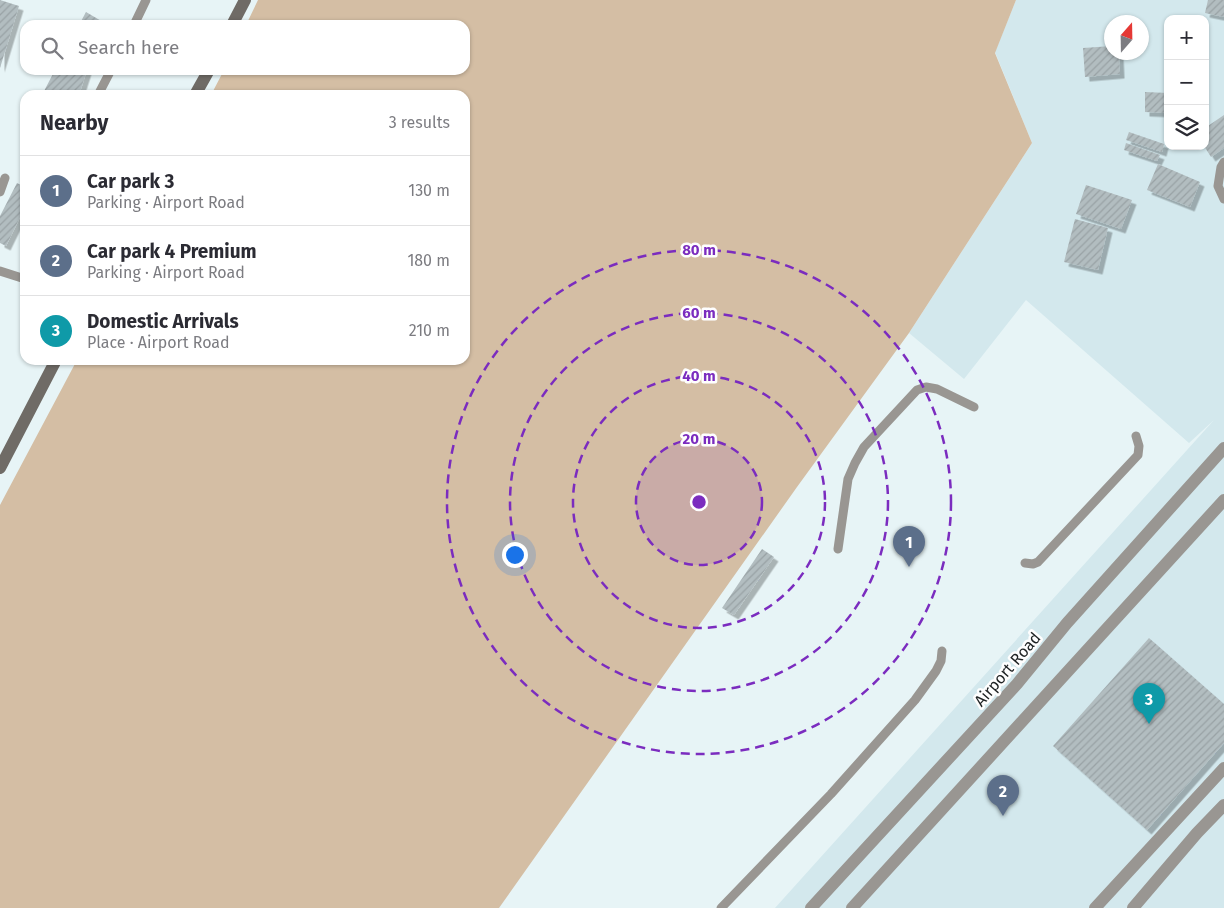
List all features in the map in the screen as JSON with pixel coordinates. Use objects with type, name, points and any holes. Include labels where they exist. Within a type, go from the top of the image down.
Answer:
[{"type":"main road","points":[[235,20],[245,0]]},
{"type":"main road","points":[[198,90],[205,75]]},
{"type":"main road","points":[[0,468],[53,365]]},
{"type":"street","name":"Airport Road","points":[[811,908],[1017,684],[1067,623],[1224,448]]},
{"type":"street","points":[[852,908],[1224,500]]},
{"type":"street","points":[[1095,908],[1224,768]]},
{"type":"street","points":[[1133,908],[1197,833],[1224,805]]},
{"type":"lane","points":[[136,20],[146,0]]},
{"type":"lane","points":[[101,90],[108,75]]},
{"type":"lane","points":[[1224,162],[1221,167],[1218,186],[1224,198]]},
{"type":"lane","points":[[0,192],[5,178]]},
{"type":"lane","points":[[0,271],[20,277]]},
{"type":"lane","points":[[838,549],[848,479],[855,462],[864,447],[917,390],[926,387],[937,389],[974,407]]},
{"type":"lane","points":[[1025,563],[1033,564],[1038,562],[1138,455],[1139,446],[1136,436]]},
{"type":"lane","points":[[720,908],[831,794],[915,700],[936,671],[941,661],[942,651]]},
{"type":"shaded area","points":[[258,0],[1016,0],[995,53],[1032,143],[909,333],[797,487],[499,908],[0,908],[0,505],[74,365],[470,365],[470,90],[214,90],[221,75],[470,75],[470,20],[248,20]]},
{"type":"shaded area","points":[[1016,0],[1224,0],[1224,908],[775,908],[1214,420],[1189,443],[1026,300],[964,379],[909,333],[1032,143],[995,52]]},
{"type":"building","points":[[0,0],[19,6],[0,68]]},
{"type":"building","points":[[1208,0],[1224,0],[1224,17],[1205,13]]},
{"type":"building","points":[[86,12],[100,20],[82,20]]},
{"type":"building","points":[[1104,47],[1104,60],[1119,60],[1120,74],[1085,77],[1083,48]]},
{"type":"building","points":[[52,75],[85,75],[81,90],[45,90]]},
{"type":"building","points":[[1145,92],[1164,93],[1164,113],[1145,112]]},
{"type":"building","points":[[1224,115],[1224,148],[1211,157],[1207,150],[1209,150],[1209,125]]},
{"type":"building","points":[[1129,132],[1164,144],[1162,152],[1126,140]]},
{"type":"building","points":[[1126,143],[1160,155],[1157,161],[1124,150]]},
{"type":"building","points":[[1158,164],[1200,182],[1190,207],[1147,190]]},
{"type":"building","points":[[17,183],[20,184],[20,217],[6,246],[0,243],[0,216]]},
{"type":"building","points":[[1086,185],[1132,200],[1121,229],[1076,214]]},
{"type":"building","points":[[1075,219],[1108,228],[1098,270],[1064,262]]},
{"type":"building","points":[[762,549],[774,557],[734,615],[722,608]]},
{"type":"building","points":[[1149,638],[1224,704],[1224,743],[1147,830],[1053,746]]},
{"type":"place","name":"Car park 3","points":[[909,567]]},
{"type":"place","name":"Domestic Arrivals","points":[[1149,724]]},
{"type":"place","name":"Car park 4 Premium","points":[[1003,816]]}]
